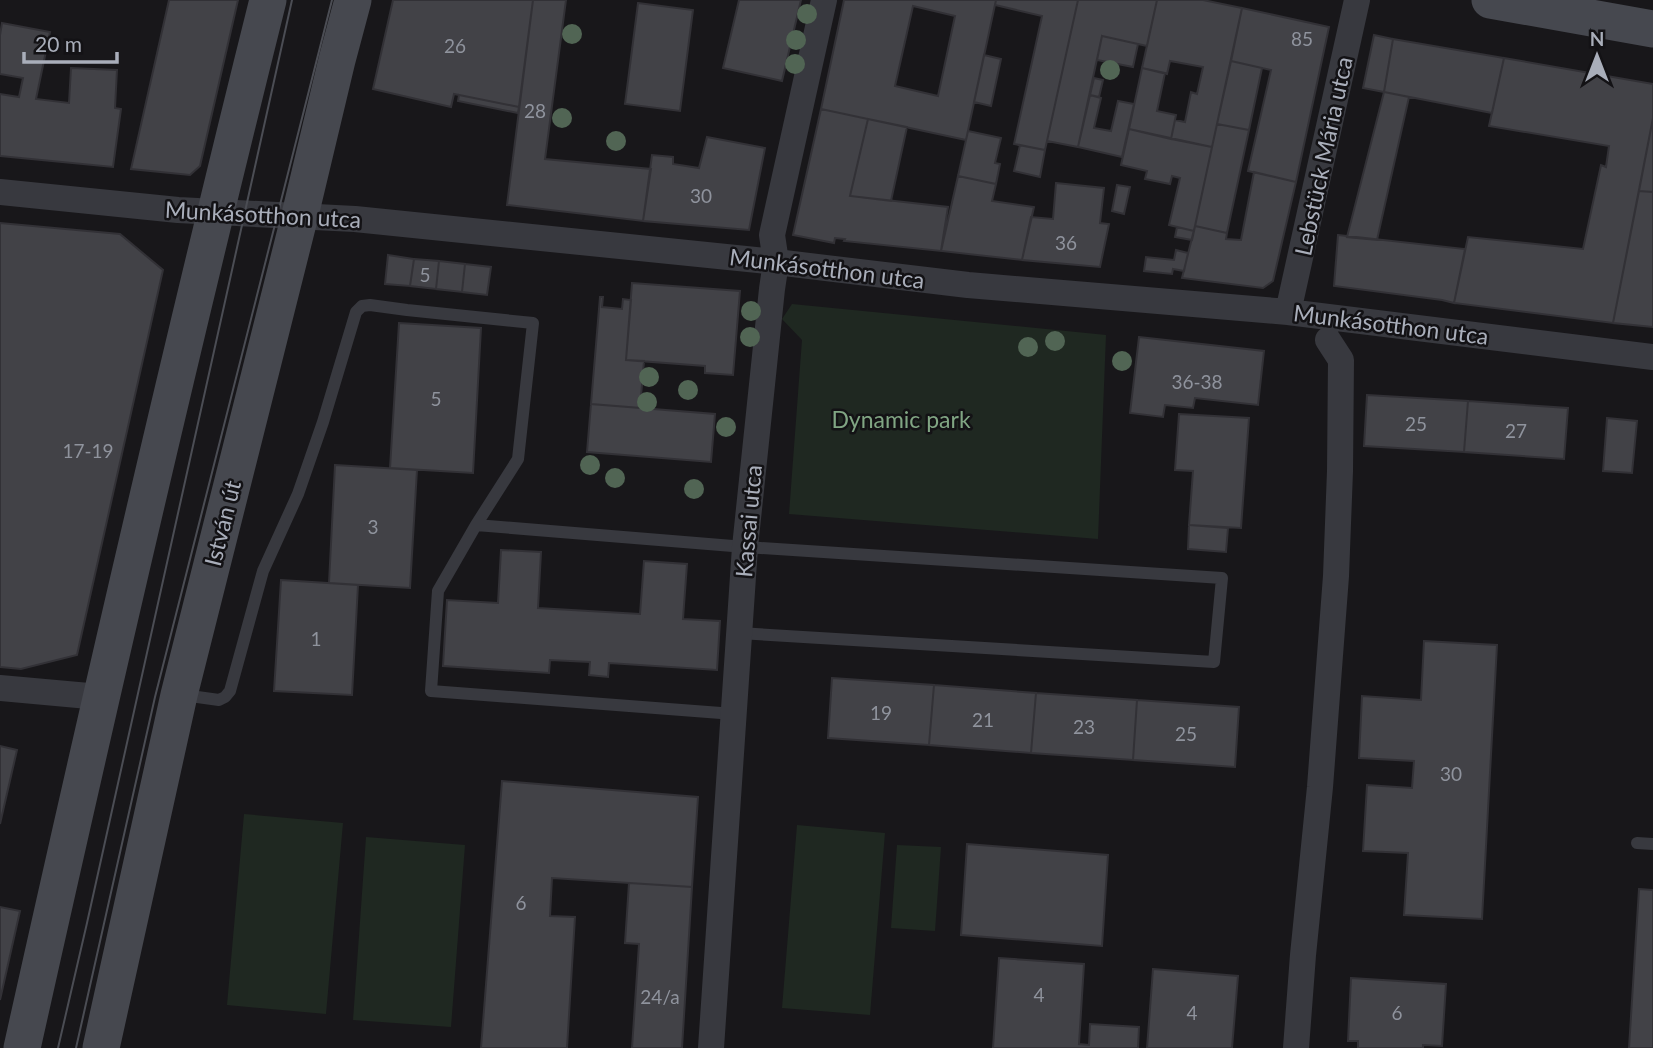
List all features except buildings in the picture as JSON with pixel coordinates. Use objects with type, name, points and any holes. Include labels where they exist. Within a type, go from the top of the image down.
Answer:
[{"type":"main road","points":[[22,1048],[158,449],[268,0]]},
{"type":"main road","name":"István út","points":[[101,1048],[179,695],[354,0]]},
{"type":"main road","points":[[1490,0],[1653,29]]},
{"type":"street","name":"Kassai utca","points":[[711,1048],[745,547],[776,262],[772,236],[824,0]]},
{"type":"street","name":"Lebstück Mária utca","points":[[1288,312],[1357,0]]},
{"type":"street","name":"Munkásotthon utca","points":[[0,191],[178,210],[355,219],[776,262],[968,285],[1288,312],[1653,357]]},
{"type":"street","points":[[1296,1048],[1336,576],[1341,359],[1328,340]]},
{"type":"street","points":[[0,688],[100,697]]},
{"type":"lane","points":[[179,695],[219,700],[230,691],[263,571],[298,494],[356,312],[362,306],[370,305],[533,323],[518,459],[438,591],[431,691],[734,714]]},
{"type":"lane","points":[[476,525],[745,547],[1222,578],[1214,662],[739,633]]},
{"type":"lane","points":[[1637,843],[1653,844]]},
{"type":"green space","name":"Dynamic park","points":[[792,304],[1106,335],[1098,539],[789,514],[802,340],[782,319]]},
{"type":"green space","points":[[244,814],[343,823],[326,1014],[227,1005]]},
{"type":"green space","points":[[797,825],[885,833],[870,1015],[782,1008]]},
{"type":"green space","points":[[366,837],[465,845],[451,1027],[353,1020]]},
{"type":"green space","points":[[897,845],[941,847],[935,931],[891,928]]},
{"type":"tram line","points":[[58,1048],[292,0]]},
{"type":"tram line","points":[[76,1048],[155,697],[332,0]]}]
